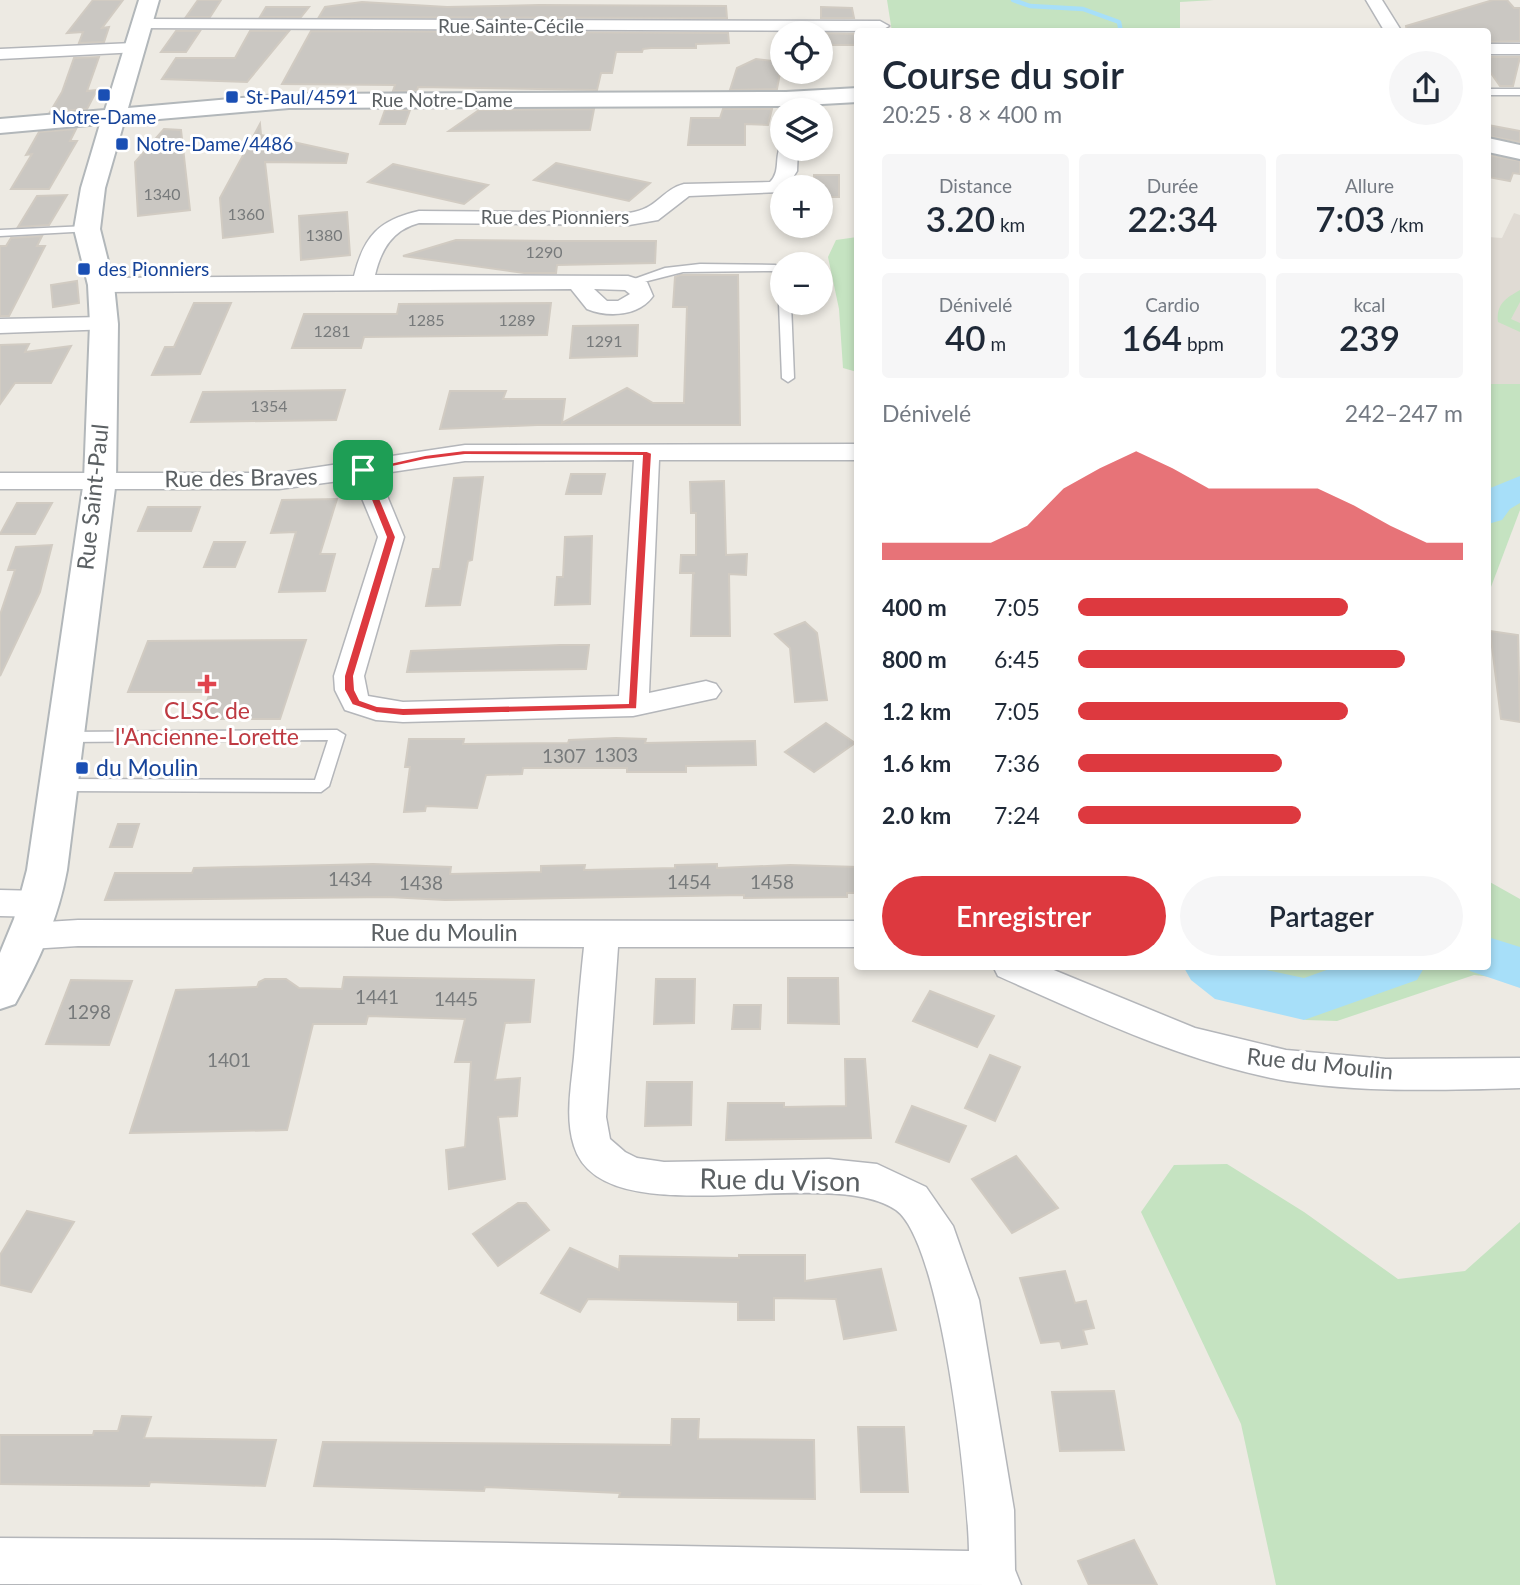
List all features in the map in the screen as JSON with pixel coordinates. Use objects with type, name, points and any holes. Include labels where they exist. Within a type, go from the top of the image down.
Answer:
[{"type":"street","name":"Rue Saint-Paul","points":[[0,992],[30,936],[41,904],[59,785],[100,480],[104,324],[101,285],[88,229],[93,188],[149,0]]},
{"type":"street","points":[[1374,0],[1392,28]]},
{"type":"street","name":"Rue Sainte-Cécile","points":[[142,24],[880,24]]},
{"type":"street","points":[[0,54],[134,48]]},
{"type":"street","points":[[1491,49],[1520,49]]},
{"type":"street","name":"Rue Notre-Dame","points":[[829,98],[854,95]]},
{"type":"street","name":"Rue Notre-Dame","points":[[0,126],[119,104],[249,104],[345,100],[770,103]]},
{"type":"street","name":"Rue Notre-Dame","points":[[833,101],[854,100]]},
{"type":"street","points":[[1491,146],[1520,152]]},
{"type":"street","name":"Rue des Pionniers","points":[[363,282],[368,260],[386,229],[400,220],[419,217],[629,219],[651,216],[684,190],[775,188],[784,180],[788,161]]},
{"type":"street","points":[[101,285],[628,283]]},
{"type":"street","points":[[0,327],[104,324]]},
{"type":"street","name":"Rue des Braves","points":[[0,481],[279,481],[322,478],[425,457],[465,453],[854,452]]},
{"type":"street","points":[[633,706],[647,453]]},
{"type":"street","points":[[363,470],[391,537],[349,676],[350,690],[356,703],[376,710],[403,712],[633,706],[706,691]]},
{"type":"street","points":[[0,902],[41,904]]},
{"type":"street","name":"Rue du Moulin","points":[[30,936],[78,933],[854,934]]},
{"type":"street","name":"Rue du Vison","points":[[602,933],[587,1117],[593,1147],[611,1164],[632,1174],[664,1179],[829,1176],[877,1181],[912,1199],[939,1239],[958,1300],[989,1497],[995,1580]]},
{"type":"street","name":"Rue du Moulin","points":[[1019,970],[1131,1020],[1183,1039],[1256,1060],[1372,1072],[1520,1073]]},
{"type":"street","points":[[0,1561],[349,1564],[995,1580]]},
{"type":"lane","points":[[1491,92],[1520,92]]},
{"type":"lane","points":[[0,233],[88,229]]},
{"type":"lane","points":[[628,283],[682,267],[770,268]]},
{"type":"lane","points":[[785,315],[788,378]]},
{"type":"lane","points":[[59,785],[321,786],[337,735],[66,737]]},
{"type":"shaded area","points":[[1514,213],[1520,215],[1520,488],[1491,510],[1491,237],[1502,238]]},
{"type":"green space","points":[[887,0],[1214,0],[1180,2],[1180,28],[891,28]]},
{"type":"green space","points":[[854,238],[854,371],[843,368],[839,309],[833,281],[833,252],[830,252],[836,240]]},
{"type":"green space","points":[[1520,290],[1520,302],[1511,319],[1520,323],[1520,332],[1498,322],[1498,316],[1503,302]]},
{"type":"green space","points":[[1491,384],[1520,384],[1520,510],[1491,587]]},
{"type":"green space","points":[[1491,883],[1520,899],[1520,980],[1474,975],[1337,1021],[1306,1020],[1211,970],[1491,970]]},
{"type":"green space","points":[[1227,1164],[1304,1212],[1398,1279],[1465,1271],[1520,1222],[1520,1585],[1276,1585],[1241,1424],[1141,1212],[1174,1165]]},
{"type":"building","points":[[93,0],[123,0],[102,28],[109,27],[104,42],[79,43],[83,32],[67,33]]},
{"type":"building","points":[[198,0],[221,0],[210,17],[186,17]]},
{"type":"building","points":[[1493,0],[1507,0],[1514,8],[1520,8],[1520,41],[1491,42],[1491,28],[1406,26]]},
{"type":"building","points":[[362,2],[447,7],[726,6],[727,18],[319,17],[325,7]]},
{"type":"building","points":[[266,7],[309,7],[301,17],[260,17]]},
{"type":"building","points":[[821,7],[852,8],[854,18],[821,18]]},
{"type":"building","points":[[176,31],[200,31],[186,52],[161,52]]},
{"type":"building","points":[[250,31],[289,31],[247,82],[162,79],[176,58],[235,58]]},
{"type":"building","points":[[311,31],[728,33],[729,43],[696,44],[696,48],[651,48],[643,49],[642,52],[616,52],[612,73],[601,73],[597,90],[418,87],[417,91],[393,91],[395,85],[282,84]]},
{"type":"building","points":[[833,33],[854,34],[854,45],[833,45]]},
{"type":"building","points":[[99,57],[87,91],[97,90],[87,109],[50,112],[62,92],[74,58]]},
{"type":"building","points":[[1491,57],[1520,57],[1513,86],[1500,86],[1491,73]]},
{"type":"building","points":[[756,59],[770,61],[770,84],[778,84],[777,89],[730,90],[737,68]]},
{"type":"building","points":[[594,109],[590,130],[449,131],[479,110]]},
{"type":"building","points":[[723,109],[770,109],[768,125],[745,124],[745,145],[688,145],[691,118],[720,118]]},
{"type":"building","points":[[385,110],[410,110],[405,124],[380,124]]},
{"type":"building","points":[[260,124],[261,135],[348,154],[346,163],[265,162],[273,232],[223,238],[220,198]]},
{"type":"building","points":[[1491,126],[1520,131],[1520,142],[1491,137]]},
{"type":"building","points":[[76,129],[70,141],[77,141],[49,189],[11,189],[32,154],[26,155],[39,132]]},
{"type":"building","points":[[164,129],[181,130],[190,210],[138,216],[135,162]]},
{"type":"building","points":[[1491,156],[1520,161],[1520,174],[1513,173],[1510,181],[1491,178]]},
{"type":"building","points":[[556,163],[650,183],[629,201],[534,180]]},
{"type":"building","points":[[393,164],[488,185],[464,204],[368,182]]},
{"type":"building","points":[[833,175],[839,175],[839,197],[833,197]]},
{"type":"building","points":[[67,195],[49,225],[18,227],[37,196]]},
{"type":"building","points":[[347,212],[350,255],[301,260],[299,216]]},
{"type":"building","points":[[42,236],[37,246],[45,246],[9,316],[0,316],[0,246],[6,246],[11,238]]},
{"type":"building","points":[[456,240],[656,241],[655,263],[557,265],[556,273],[524,273],[403,256]]},
{"type":"building","points":[[738,275],[740,425],[537,425],[440,429],[450,391],[506,391],[503,399],[565,399],[562,423],[627,388],[653,403],[684,403],[687,307],[673,307],[675,277]]},
{"type":"building","points":[[77,281],[79,303],[53,307],[51,285]]},
{"type":"building","points":[[194,303],[231,303],[200,374],[152,375],[165,347],[174,347]]},
{"type":"building","points":[[551,303],[547,335],[364,337],[361,348],[292,348],[304,314],[397,314],[399,304]]},
{"type":"building","points":[[638,325],[637,356],[570,358],[573,326]]},
{"type":"building","points":[[29,344],[25,352],[71,346],[51,383],[15,383],[0,404],[0,345]]},
{"type":"building","points":[[345,390],[336,420],[191,422],[203,392]]},
{"type":"building","points":[[571,474],[605,474],[601,494],[566,494]]},
{"type":"building","points":[[483,477],[472,560],[468,561],[460,605],[426,606],[433,569],[440,569],[454,478]]},
{"type":"building","points":[[724,481],[726,555],[747,554],[746,575],[729,574],[730,636],[691,636],[695,573],[680,573],[681,555],[696,555],[696,513],[691,513],[690,482]]},
{"type":"building","points":[[337,499],[320,554],[335,554],[325,591],[279,592],[296,532],[271,533],[282,500]]},
{"type":"building","points":[[17,503],[52,503],[35,534],[0,534]]},
{"type":"building","points":[[148,507],[200,507],[191,531],[138,531]]},
{"type":"building","points":[[592,536],[590,604],[555,605],[557,577],[563,577],[565,537]]},
{"type":"building","points":[[214,542],[245,542],[235,567],[204,567]]},
{"type":"building","points":[[52,545],[40,592],[0,676],[0,615],[15,570],[8,570],[16,547]]},
{"type":"building","points":[[805,622],[817,633],[827,700],[795,702],[790,648],[775,634]]},
{"type":"building","points":[[1491,631],[1518,635],[1520,722],[1501,719]]},
{"type":"building","points":[[306,640],[280,719],[201,719],[210,692],[128,692],[148,641]]},
{"type":"building","points":[[589,645],[586,669],[407,672],[411,651]]},
{"type":"building","points":[[826,723],[854,742],[814,772],[785,752]]},
{"type":"building","points":[[409,739],[464,739],[463,744],[568,743],[569,740],[646,739],[645,743],[755,741],[756,765],[686,766],[686,772],[627,772],[627,768],[523,768],[522,774],[486,775],[477,808],[426,806],[425,811],[404,812],[410,767],[405,767]]},
{"type":"building","points":[[118,824],[139,824],[132,847],[110,847]]},
{"type":"building","points":[[373,864],[451,867],[450,874],[541,872],[541,866],[585,865],[584,870],[675,868],[675,865],[717,864],[717,868],[790,865],[854,867],[854,893],[847,893],[847,897],[744,898],[744,895],[445,900],[389,897],[105,900],[115,873],[192,873],[194,868]]},
{"type":"building","points":[[344,977],[534,980],[530,1022],[505,1023],[495,1080],[520,1078],[517,1116],[498,1117],[505,1179],[449,1189],[446,1150],[465,1147],[471,1062],[455,1062],[465,1019],[368,1016],[366,1024],[313,1024],[287,1130],[130,1133],[176,990],[257,987],[259,982],[265,979],[286,979],[299,988],[342,989]]},
{"type":"building","points":[[788,978],[838,978],[839,1024],[788,1023]]},
{"type":"building","points":[[656,979],[695,979],[694,1023],[654,1024]]},
{"type":"building","points":[[71,980],[132,981],[109,1045],[46,1044]]},
{"type":"building","points":[[930,991],[994,1016],[977,1047],[913,1021]]},
{"type":"building","points":[[734,1005],[761,1005],[760,1029],[732,1029]]},
{"type":"building","points":[[990,1055],[1020,1067],[995,1121],[965,1108]]},
{"type":"building","points":[[845,1059],[865,1059],[871,1138],[726,1140],[728,1103],[784,1103],[784,1107],[846,1106]]},
{"type":"building","points":[[647,1082],[692,1082],[691,1125],[645,1126]]},
{"type":"building","points":[[912,1106],[966,1126],[949,1162],[896,1142]]},
{"type":"building","points":[[1016,1156],[1058,1208],[1012,1233],[972,1179]]},
{"type":"building","points":[[518,1203],[526,1203],[549,1230],[498,1266],[473,1234]]},
{"type":"building","points":[[27,1211],[74,1222],[31,1292],[0,1285],[0,1255]]},
{"type":"building","points":[[570,1248],[619,1270],[620,1256],[739,1258],[739,1255],[805,1255],[805,1281],[881,1269],[896,1330],[844,1339],[836,1299],[774,1298],[774,1320],[738,1320],[738,1302],[588,1299],[580,1312],[541,1293]]},
{"type":"building","points":[[1065,1271],[1075,1303],[1086,1301],[1094,1328],[1083,1330],[1087,1344],[1062,1348],[1060,1341],[1041,1343],[1020,1278]]},
{"type":"building","points":[[1114,1391],[1124,1450],[1060,1451],[1052,1392]]},
{"type":"building","points":[[122,1416],[151,1417],[144,1438],[276,1440],[265,1486],[150,1482],[149,1486],[0,1484],[0,1435],[93,1435],[94,1431],[118,1431]]},
{"type":"building","points":[[672,1419],[699,1419],[698,1439],[814,1440],[815,1499],[619,1497],[620,1493],[485,1487],[484,1491],[314,1486],[323,1442],[671,1445]]},
{"type":"building","points":[[858,1427],[904,1427],[908,1492],[861,1492]]},
{"type":"building","points":[[1134,1540],[1157,1585],[1089,1585],[1078,1561]]},
{"type":"waterway","points":[[1013,0],[1030,6],[1083,9],[1119,22],[1120,28]]},
{"type":"waterway","points":[[1491,507],[1495,501],[1520,488]]},
{"type":"waterway","points":[[1491,958],[1520,968]]},
{"type":"waterway","points":[[1215,970],[1234,984],[1304,999],[1387,970]]},
{"type":"place","name":"Notre-Dame","points":[[104,95]]},
{"type":"place","name":"St-Paul/4591","points":[[232,97]]},
{"type":"place","name":"Notre-Dame/4486","points":[[122,144]]},
{"type":"place","name":"des Pionniers","points":[[84,269]]},
{"type":"place","name":"CLSC de l'Ancienne-Lorette","points":[[207,684]]},
{"type":"place","name":"du Moulin","points":[[82,768]]},
{"type":"route","points":[[465,453],[647,453],[633,706],[403,712],[376,710],[356,703],[350,690],[349,676],[391,537],[363,470],[425,457],[465,453]]}]
